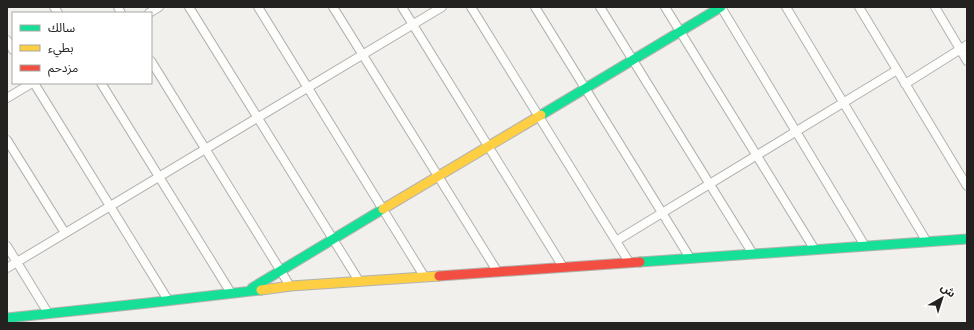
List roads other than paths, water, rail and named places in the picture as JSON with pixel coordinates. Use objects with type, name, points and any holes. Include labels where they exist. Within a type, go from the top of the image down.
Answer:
[{"type":"street","points":[[189,7],[359,281]]},
{"type":"street","points":[[258,7],[424,276]]},
{"type":"street","points":[[333,7],[497,272]]},
{"type":"street","points":[[402,7],[563,267]]},
{"type":"street","points":[[7,268],[442,7]]},
{"type":"street","points":[[471,7],[629,262]]},
{"type":"street","points":[[535,7],[690,258]]},
{"type":"street","points":[[600,7],[753,254]]},
{"type":"street","points":[[665,7],[815,250]]},
{"type":"street","points":[[247,291],[721,7],[865,246]]},
{"type":"street","points":[[786,7],[927,242]]},
{"type":"street","points":[[859,7],[967,186]]},
{"type":"street","points":[[935,7],[964,47],[967,61]]},
{"type":"street","points":[[905,84],[964,47]]},
{"type":"street","points":[[152,63],[290,286]]},
{"type":"street","points":[[616,241],[897,70]]},
{"type":"street","points":[[7,98],[31,84]]},
{"type":"street","points":[[34,84],[168,300]]},
{"type":"street","points":[[102,84],[231,293]]},
{"type":"street","points":[[7,140],[65,233]]},
{"type":"street","points":[[7,318],[290,286],[967,239]]},
{"type":"street","points":[[7,246],[48,313]]}]
